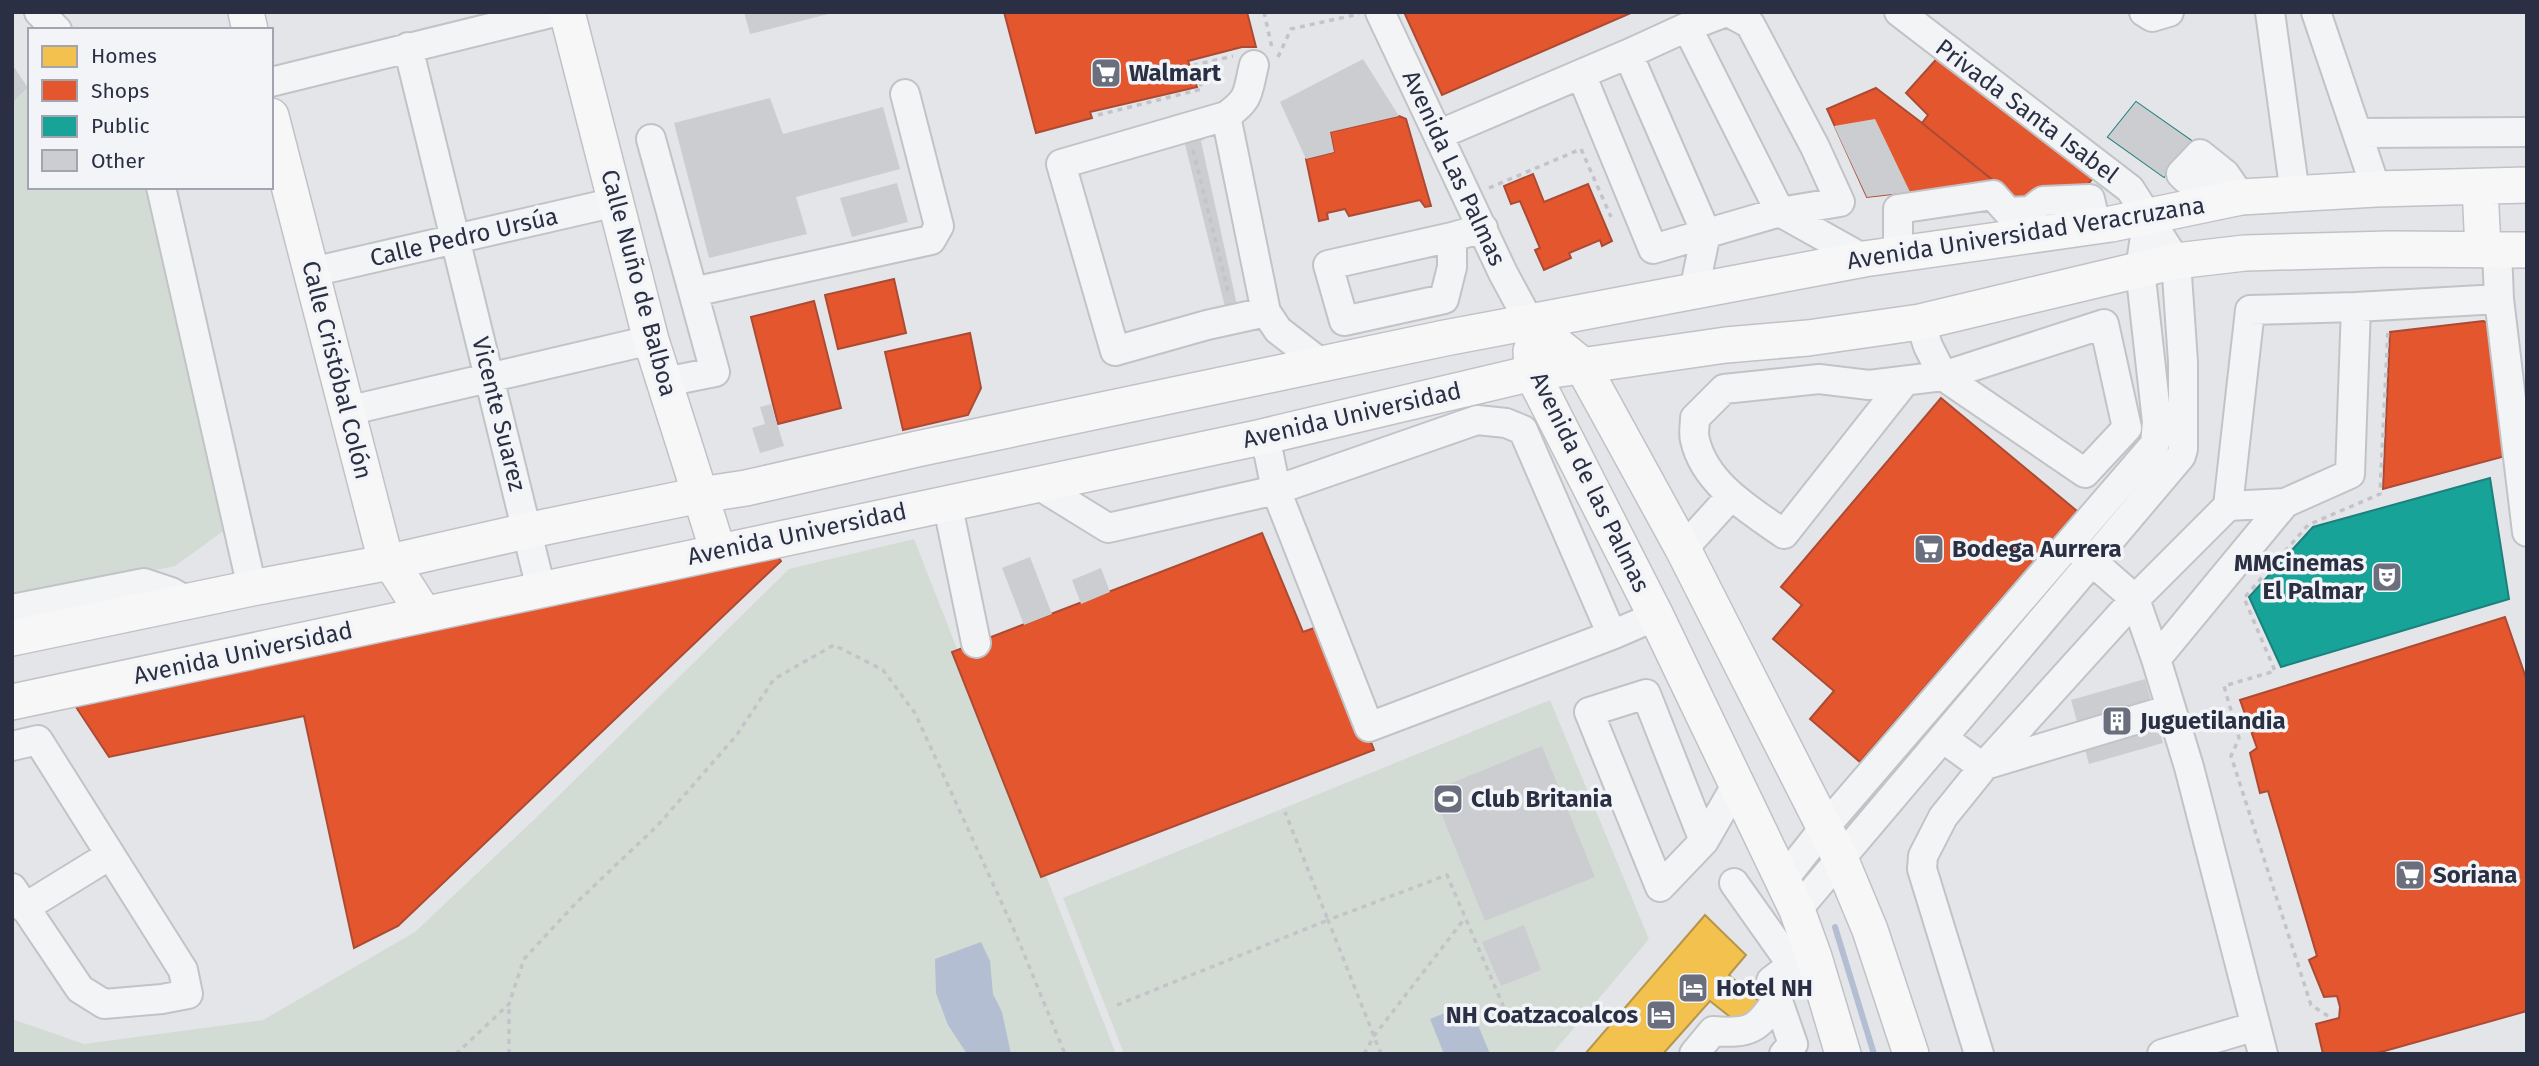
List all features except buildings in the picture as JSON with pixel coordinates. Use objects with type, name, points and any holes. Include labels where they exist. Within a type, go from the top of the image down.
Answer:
[{"type":"main road","name":"Calle Nuño de Balboa","points":[[567,12],[651,340],[718,551]]},
{"type":"main road","name":"Calle Cristóbal Colón","points":[[273,125],[383,550],[424,614]]},
{"type":"main road","name":"Avenida Universidad Veracruzana","points":[[1530,323],[1881,257],[2096,225],[2241,197],[2376,189],[2527,185]]},
{"type":"main road","points":[[1582,365],[1920,322],[2176,261],[2245,253],[2502,250],[2480,187]]},
{"type":"main road","points":[[12,638],[390,562],[700,495],[756,486],[917,449],[1357,356],[1530,323]]},
{"type":"main road","name":"Avenida de las Palmas","points":[[1530,323],[1582,365],[1683,549],[1832,843],[1870,930],[1911,1054]]},
{"type":"main road","name":"Avenida de las Palmas","points":[[1530,323],[1532,373],[1681,666],[1790,895],[1803,961],[1843,1054]]},
{"type":"main road","name":"Avenida Universidad","points":[[12,702],[1262,437],[1532,373],[1582,365]]},
{"type":"street","points":[[39,12],[55,28]]},
{"type":"street","points":[[273,81],[555,12]]},
{"type":"street","name":"Avenida Las Palmas","points":[[1380,12],[1530,323]]},
{"type":"street","points":[[1438,135],[1687,27],[1727,12],[1750,24],[1815,147],[1840,202],[1780,212],[1653,249],[1581,74]]},
{"type":"street","name":"Privada Santa Isabel","points":[[1899,12],[2130,189],[2176,261]]},
{"type":"street","points":[[2144,12],[2152,17],[2169,12]]},
{"type":"street","points":[[2270,12],[2295,194]]},
{"type":"street","points":[[2316,12],[2376,189]]},
{"type":"street","points":[[1687,27],[1780,212],[1881,257]]},
{"type":"street","name":"Vicente Suarez","points":[[408,47],[541,589]]},
{"type":"street","points":[[1628,54],[1706,233],[1694,291]]},
{"type":"street","points":[[1260,55],[1248,94],[1242,104],[1226,116],[1061,164],[1115,351],[1207,325],[1266,312]]},
{"type":"street","points":[[693,292],[931,240],[939,226],[905,94]]},
{"type":"street","points":[[1226,116],[1266,312],[1278,330],[1322,364]]},
{"type":"street","points":[[2358,132],[2527,132]]},
{"type":"street","points":[[651,139],[715,372],[664,383]]},
{"type":"street","points":[[2218,169],[2225,174],[2241,197]]},
{"type":"street","points":[[161,189],[252,588]]},
{"type":"street","name":"Calle Pedro Ursúa","points":[[312,272],[616,202]]},
{"type":"street","points":[[1790,895],[1962,669],[2155,444],[2158,435],[2140,269],[2148,216]]},
{"type":"street","points":[[1357,356],[1328,265],[1483,228]]},
{"type":"street","points":[[1446,338],[1447,315],[1444,299],[1452,267],[1452,237]]},
{"type":"street","points":[[2502,250],[2499,299],[2527,532]]},
{"type":"street","points":[[1832,843],[1944,739],[2181,456],[2183,362],[2176,261]]},
{"type":"street","points":[[1344,321],[1444,299]]},
{"type":"street","points":[[1979,1054],[1922,869],[1923,856],[1943,817],[1984,765],[2134,599],[2228,506],[2250,310],[2499,299]]},
{"type":"street","points":[[2228,506],[2285,503],[2350,474],[2356,307]]},
{"type":"street","points":[[1920,322],[1943,376],[2085,473],[2127,520]]},
{"type":"street","points":[[1905,381],[1784,534],[1731,496],[1708,469],[1694,439],[1695,418],[1724,389],[1819,379],[1869,385],[1943,376],[2104,324],[2127,428],[2085,473]]},
{"type":"street","points":[[347,411],[651,340]]},
{"type":"street","points":[[1035,483],[1108,527],[1276,490],[1477,420],[1506,423],[1523,430],[1612,635]]},
{"type":"street","points":[[1262,437],[1269,455],[1276,490],[1369,727],[1656,616]]},
{"type":"street","points":[[1683,549],[1731,496]]},
{"type":"street","points":[[947,502],[976,643]]},
{"type":"street","points":[[2156,659],[2285,503]]},
{"type":"street","points":[[2071,542],[2134,599],[2156,659],[2192,778],[2263,1054]]},
{"type":"street","points":[[12,610],[144,583],[171,592],[187,601]]},
{"type":"street","points":[[1681,666],[1646,694],[1589,712],[1660,887],[1703,841],[1738,782]]},
{"type":"street","points":[[1962,669],[1985,687]]},
{"type":"street","points":[[1646,694],[1703,841]]},
{"type":"street","points":[[1944,739],[1977,764],[1984,765],[2171,709]]},
{"type":"street","points":[[12,746],[38,740],[183,970],[188,994],[104,1004],[80,989],[18,898],[110,855]]},
{"type":"street","points":[[1734,883],[1803,961],[1771,981],[1793,1044],[1784,1054]]},
{"type":"street","points":[[1693,1054],[1713,1031],[1736,1033],[1758,1025],[1777,999]]},
{"type":"street","points":[[2162,1054],[2256,1026]]},
{"type":"path","points":[[1098,115],[1202,89],[1195,65],[1260,55],[1291,29],[1367,12]]},
{"type":"path","points":[[1467,196],[1581,149],[1614,223]]},
{"type":"path","points":[[2328,1016],[2311,1005],[2235,768],[2231,755],[2239,738],[2224,686],[2275,670],[2244,598],[2308,525],[2380,494],[2388,329]]},
{"type":"path","points":[[509,1054],[509,1004],[524,959],[575,904],[658,825],[736,736],[774,679],[834,645],[883,670],[915,713],[1015,932],[1065,1054]]},
{"type":"path","points":[[1284,812],[1381,1054]]},
{"type":"path","points":[[1117,1004],[1447,875],[1511,1024]]},
{"type":"path","points":[[1364,1054],[1374,1036],[1465,917]]},
{"type":"path","points":[[456,1054],[509,1004]]},
{"type":"shaded area","points":[[28,89],[28,189],[152,189],[226,529],[175,566],[12,600],[12,103]]},
{"type":"shaded area","points":[[914,539],[1116,1054],[12,1054],[12,1019],[84,1044],[263,1020],[415,932],[541,813],[789,569]]},
{"type":"shaded area","name":"Club Britania","points":[[1550,700],[1649,939],[1552,1054],[1124,1054],[1063,898]]},
{"type":"water","points":[[981,942],[990,961],[993,994],[1002,1012],[1011,1054],[967,1054],[948,1025],[936,993],[935,959]]},
{"type":"water","points":[[1469,1003],[1490,1054],[1444,1054],[1430,1019]]},
{"type":"waterway","points":[[1835,927],[1874,1054]]},
{"type":"place","name":"Walmart","points":[[1106,73]]},
{"type":"place","name":"Bodega Aurrera","points":[[1929,549]]},
{"type":"place","name":"MMCinemas El Palmar","points":[[2387,577]]},
{"type":"place","name":"Juguetilandia","points":[[2117,721]]},
{"type":"place","name":"Club Britania","points":[[1448,799]]},
{"type":"place","name":"Soriana","points":[[2410,875]]},
{"type":"place","name":"Hotel NH","points":[[1693,988]]},
{"type":"place","name":"NH Coatzacoalcos","points":[[1661,1015]]}]
